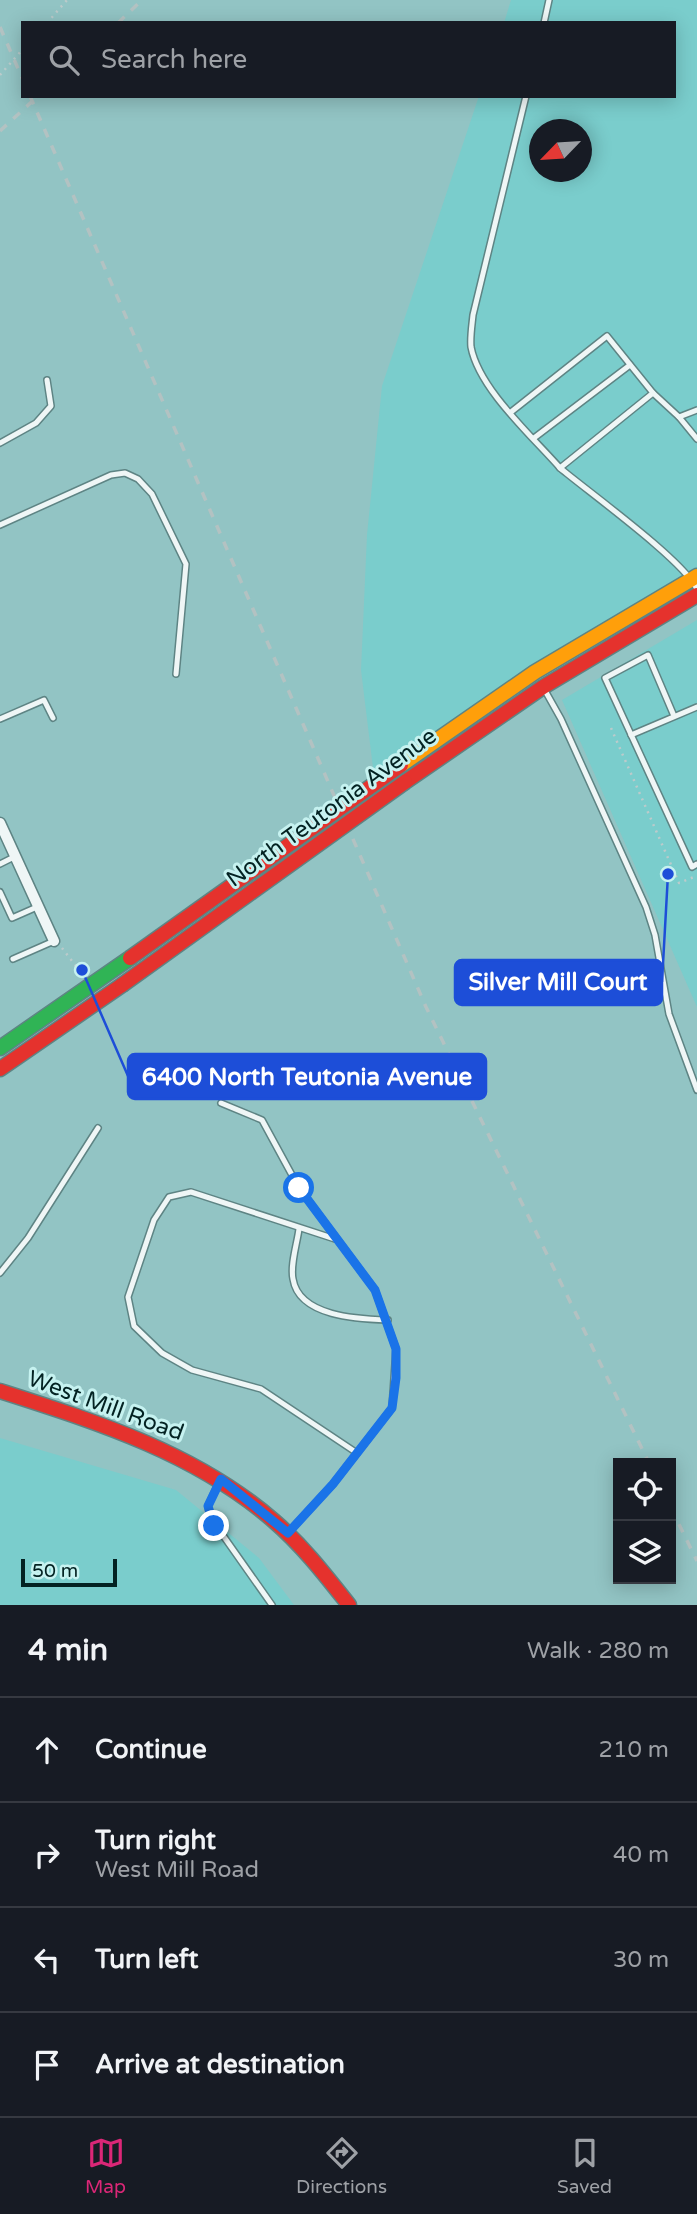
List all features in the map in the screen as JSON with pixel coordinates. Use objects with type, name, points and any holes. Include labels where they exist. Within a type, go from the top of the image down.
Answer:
[{"type":"main road","name":"North Teutonia Avenue","points":[[0,1048],[535,672],[695,581]]},
{"type":"main road","name":"North Teutonia Avenue","points":[[0,1069],[543,687],[697,595]]},
{"type":"main road","name":"West Mill Road","points":[[0,1391],[137,1436],[221,1479],[312,1556],[349,1605]]},
{"type":"street","points":[[0,824],[54,941]]},
{"type":"lane","points":[[545,21],[550,0]]},
{"type":"lane","points":[[526,98],[473,315],[471,345],[478,367],[511,412],[560,468],[695,581]]},
{"type":"lane","points":[[511,412],[607,336],[653,393],[679,417],[697,439]]},
{"type":"lane","points":[[534,438],[631,365]]},
{"type":"lane","points":[[0,443],[36,423],[51,406],[47,380]]},
{"type":"lane","points":[[560,468],[653,393]]},
{"type":"lane","points":[[679,417],[697,410]]},
{"type":"lane","points":[[0,525],[111,475],[125,473],[138,479],[152,494],[186,565],[176,674]]},
{"type":"lane","points":[[674,716],[648,655],[605,678],[692,867],[697,864]]},
{"type":"lane","points":[[535,672],[646,907],[655,935],[669,1014],[697,1090]]},
{"type":"lane","points":[[0,719],[44,700],[52,719]]},
{"type":"lane","points":[[631,735],[697,707]]},
{"type":"lane","points":[[0,864],[16,856]]},
{"type":"lane","points":[[0,892],[12,918],[38,906]]},
{"type":"lane","points":[[13,959],[54,941]]},
{"type":"lane","points":[[221,1103],[262,1120],[299,1188],[375,1290],[388,1320],[396,1349],[392,1408],[288,1533]]},
{"type":"lane","points":[[0,1273],[29,1238],[98,1128]]},
{"type":"lane","points":[[335,1239],[191,1192],[169,1197],[154,1220],[128,1297],[134,1326],[162,1353],[192,1370],[261,1389],[357,1453]]},
{"type":"lane","points":[[299,1229],[293,1280],[307,1303],[352,1319],[388,1320]]},
{"type":"lane","points":[[221,1479],[208,1506],[210,1517],[272,1605]]},
{"type":"path","points":[[49,21],[67,0]]},
{"type":"path","points":[[0,75],[21,51]]},
{"type":"path","points":[[611,728],[679,883],[697,875]]},
{"type":"path","points":[[54,941],[67,952],[79,970]]},
{"type":"shaded area","points":[[511,0],[697,0],[697,576],[375,784],[361,670],[367,535],[382,386],[478,98],[676,98],[676,21],[505,21]]},
{"type":"shaded area","points":[[697,620],[697,1007],[562,700]]},
{"type":"shaded area","points":[[0,1438],[176,1490],[259,1558],[294,1605],[0,1605]]},
{"type":"railway","points":[[120,21],[142,0]]},
{"type":"railway","points":[[0,27],[21,75]]},
{"type":"railway","points":[[31,98],[426,1007],[647,1458]]},
{"type":"railway","points":[[0,131],[36,98]]},
{"type":"railway","points":[[676,1518],[697,1561]]},
{"type":"traffic: fast","points":[[0,1048],[130,958]]},
{"type":"traffic: slow","points":[[401,765],[535,672],[697,576]]},
{"type":"traffic: jam","points":[[405,782],[543,687],[697,595]]},
{"type":"traffic: jam","points":[[130,958],[401,765]]},
{"type":"traffic: jam","points":[[122,985],[405,782]]},
{"type":"traffic: jam","points":[[0,1069],[122,985]]},
{"type":"traffic: jam","points":[[0,1391],[144,1442],[212,1476],[244,1497],[285,1531],[349,1605]]},
{"type":"place","name":"Silver Mill Court","points":[[668,874]]},
{"type":"place","name":"6400 North Teutonia Avenue","points":[[82,970]]},
{"type":"route","points":[[214,1526],[208,1506],[221,1479],[288,1533],[333,1484],[392,1408],[396,1349],[388,1320],[375,1290],[299,1188]]}]
